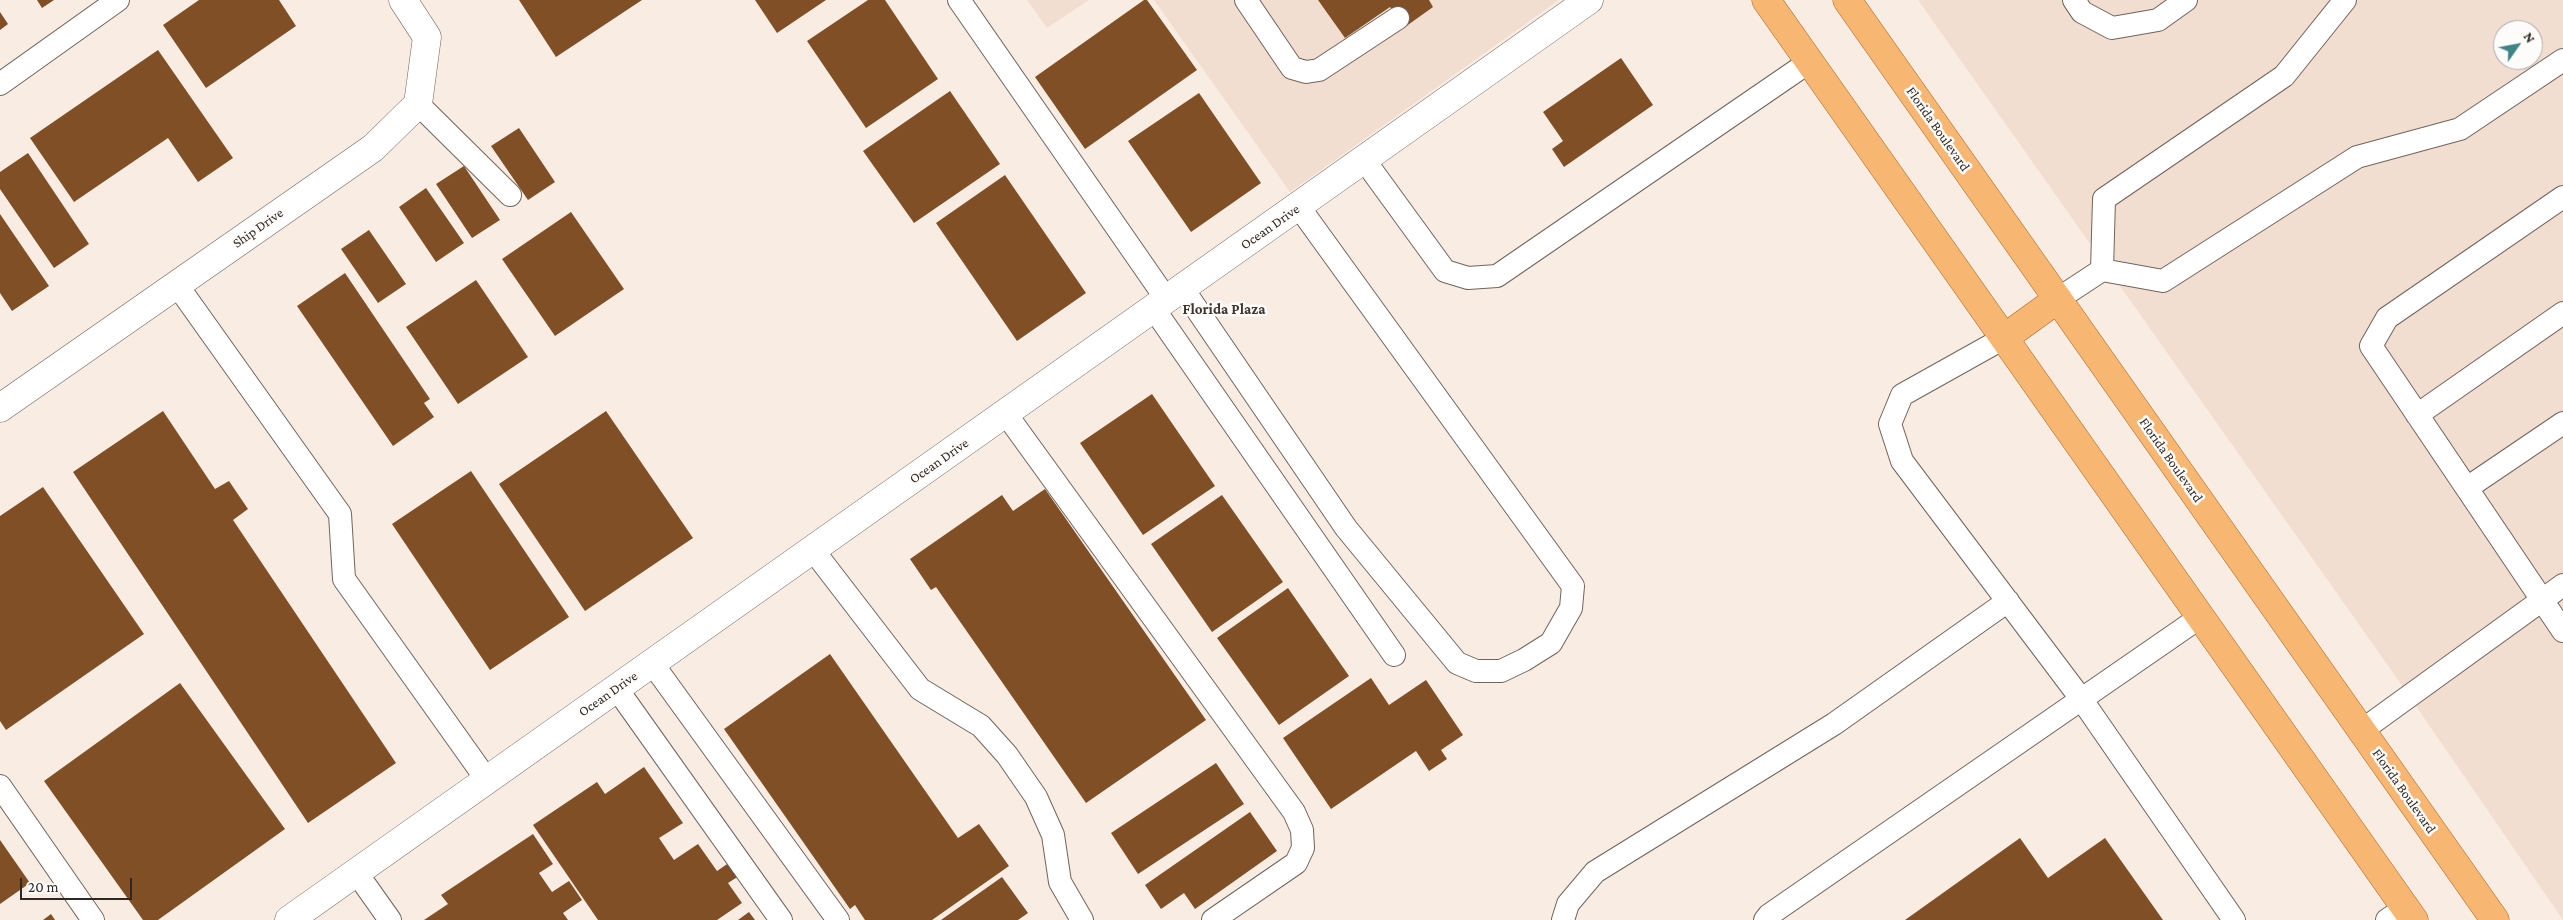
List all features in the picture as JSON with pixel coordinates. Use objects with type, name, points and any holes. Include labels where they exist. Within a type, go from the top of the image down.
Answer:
[{"type":"main road","points":[[1766,0],[2199,618],[2402,916]]},
{"type":"main road","name":"Florida Boulevard","points":[[1847,0],[2495,920]]},
{"type":"main road","points":[[2004,338],[2058,298]]},
{"type":"street","points":[[404,0],[427,37],[418,104]]},
{"type":"street","name":"Ocean Drive","points":[[288,920],[1365,161],[1589,0]]},
{"type":"street","name":"Ship Drive","points":[[0,408],[373,148],[418,104]]},
{"type":"lane","points":[[0,84],[118,0]]},
{"type":"lane","points":[[959,0],[1168,299],[1394,656]]},
{"type":"lane","points":[[1246,0],[1292,68],[1306,72],[1319,70],[1398,18]]},
{"type":"lane","points":[[2074,0],[2082,12],[2112,28],[2158,20],[2186,0]]},
{"type":"lane","points":[[2102,270],[2104,199],[2284,76],[2345,0]]},
{"type":"lane","points":[[2058,298],[2102,270],[2163,281],[2357,157],[2460,129],[2563,60]]},
{"type":"lane","points":[[1365,161],[1445,271],[1468,278],[1498,276],[1809,62]]},
{"type":"lane","points":[[418,104],[510,195]]},
{"type":"lane","points":[[2563,197],[2387,318],[2371,346],[2563,631]]},
{"type":"lane","points":[[1168,299],[1346,528],[1457,663],[1476,670],[1501,671],[1524,660],[1551,643],[1571,608],[1573,586],[1299,207]]},
{"type":"lane","points":[[177,285],[340,514],[344,579],[487,780]]},
{"type":"lane","points":[[2417,414],[2563,313]]},
{"type":"lane","points":[[2004,338],[1902,395],[1890,424],[1902,461],[2082,700],[2234,920]]},
{"type":"lane","points":[[1006,414],[1294,812],[1302,830],[1302,848],[1296,863],[1213,920]]},
{"type":"lane","points":[[2467,488],[2563,423]]},
{"type":"lane","points":[[813,550],[920,689],[981,726],[1007,756],[1036,797],[1053,836],[1060,882],[1082,920]]},
{"type":"lane","points":[[2362,730],[2563,585]]},
{"type":"lane","points":[[1563,920],[1568,904],[1595,872],[1834,724],[2008,601]]},
{"type":"lane","points":[[1765,920],[1769,915],[2199,618]]},
{"type":"lane","points":[[652,663],[838,920]]},
{"type":"lane","points":[[616,689],[781,920]]},
{"type":"lane","points":[[0,786],[93,920]]},
{"type":"lane","points":[[356,872],[390,920]]},
{"type":"shaded area","points":[[1027,0],[1089,0],[1047,28]]},
{"type":"shaded area","points":[[1154,0],[1559,0],[1290,192]]},
{"type":"shaded area","points":[[1918,0],[2563,0],[2563,920],[2389,667]]},
{"type":"building","points":[[37,0],[54,0],[42,8]]},
{"type":"building","points":[[199,0],[279,0],[296,26],[206,88],[163,25]]},
{"type":"building","points":[[519,0],[642,0],[556,57]]},
{"type":"building","points":[[755,0],[826,0],[777,33]]},
{"type":"building","points":[[868,0],[885,0],[938,79],[866,128],[807,41]]},
{"type":"building","points":[[1144,0],[1147,0],[1197,70],[1085,149],[1035,77]]},
{"type":"building","points":[[1318,0],[1429,0],[1433,7],[1405,27],[1390,7],[1345,38]]},
{"type":"building","points":[[0,12],[8,24],[0,30]]},
{"type":"building","points":[[158,50],[233,158],[198,182],[168,138],[74,202],[30,138]]},
{"type":"building","points":[[1621,58],[1653,105],[1564,167],[1552,149],[1563,141],[1543,112]]},
{"type":"building","points":[[950,91],[1000,164],[914,223],[863,151]]},
{"type":"building","points":[[1199,93],[1261,183],[1191,232],[1128,141]]},
{"type":"building","points":[[519,128],[555,182],[528,200],[491,146]]},
{"type":"building","points":[[28,153],[89,244],[54,268],[0,189],[0,172]]},
{"type":"building","points":[[464,166],[500,220],[472,238],[436,184]]},
{"type":"building","points":[[1005,175],[1086,293],[1017,341],[936,223]]},
{"type":"building","points":[[426,188],[464,243],[436,262],[399,207]]},
{"type":"building","points":[[571,212],[624,289],[555,336],[502,259]]},
{"type":"building","points":[[0,214],[49,286],[12,311],[0,293]]},
{"type":"building","points":[[369,230],[406,284],[378,303],[341,249]]},
{"type":"building","points":[[345,273],[430,399],[424,403],[434,417],[393,446],[297,306]]},
{"type":"building","points":[[476,280],[528,357],[458,404],[406,327]]},
{"type":"building","points":[[1152,394],[1215,486],[1143,535],[1080,443]]},
{"type":"building","points":[[163,411],[215,489],[229,481],[248,509],[233,520],[396,763],[308,823],[73,472]]},
{"type":"building","points":[[606,411],[693,538],[585,611],[499,484]]},
{"type":"building","points":[[471,471],[569,617],[490,670],[392,524]]},
{"type":"building","points":[[43,487],[144,634],[6,730],[0,721],[0,516]]},
{"type":"building","points":[[1045,489],[1206,720],[1086,803],[936,587],[931,590],[910,559],[1002,495],[1013,511]]},
{"type":"building","points":[[1222,495],[1283,582],[1212,632],[1151,544]]},
{"type":"building","points":[[1288,588],[1349,676],[1279,725],[1217,638]]},
{"type":"building","points":[[830,654],[958,838],[979,824],[1009,866],[932,920],[865,920],[855,905],[850,909],[724,729]]},
{"type":"building","points":[[1371,678],[1389,705],[1426,680],[1463,735],[1441,750],[1447,759],[1429,771],[1416,751],[1331,809],[1283,738]]},
{"type":"building","points":[[180,683],[285,829],[158,920],[143,920],[44,781]]},
{"type":"building","points":[[1216,763],[1244,804],[1138,874],[1111,833]]},
{"type":"building","points":[[644,767],[683,823],[659,838],[674,860],[698,844],[717,871],[733,860],[742,874],[728,883],[742,903],[717,920],[598,920],[533,825],[597,782],[605,794]]},
{"type":"building","points":[[1250,812],[1277,851],[1195,909],[1184,893],[1161,909],[1145,885]]},
{"type":"building","points":[[533,834],[553,864],[539,873],[552,892],[569,881],[582,900],[563,913],[568,920],[424,920],[448,904],[441,895]]},
{"type":"building","points":[[2020,838],[2048,878],[2105,838],[2163,920],[1905,920]]},
{"type":"building","points":[[0,840],[30,883],[0,904]]},
{"type":"building","points":[[1002,877],[1028,913],[1018,920],[941,920]]},
{"type":"building","points":[[749,912],[755,920],[738,920]]},
{"type":"building","points":[[51,914],[55,920],[43,920]]},
{"type":"district","name":"Florida Plaza","points":[[1224,309]]}]
